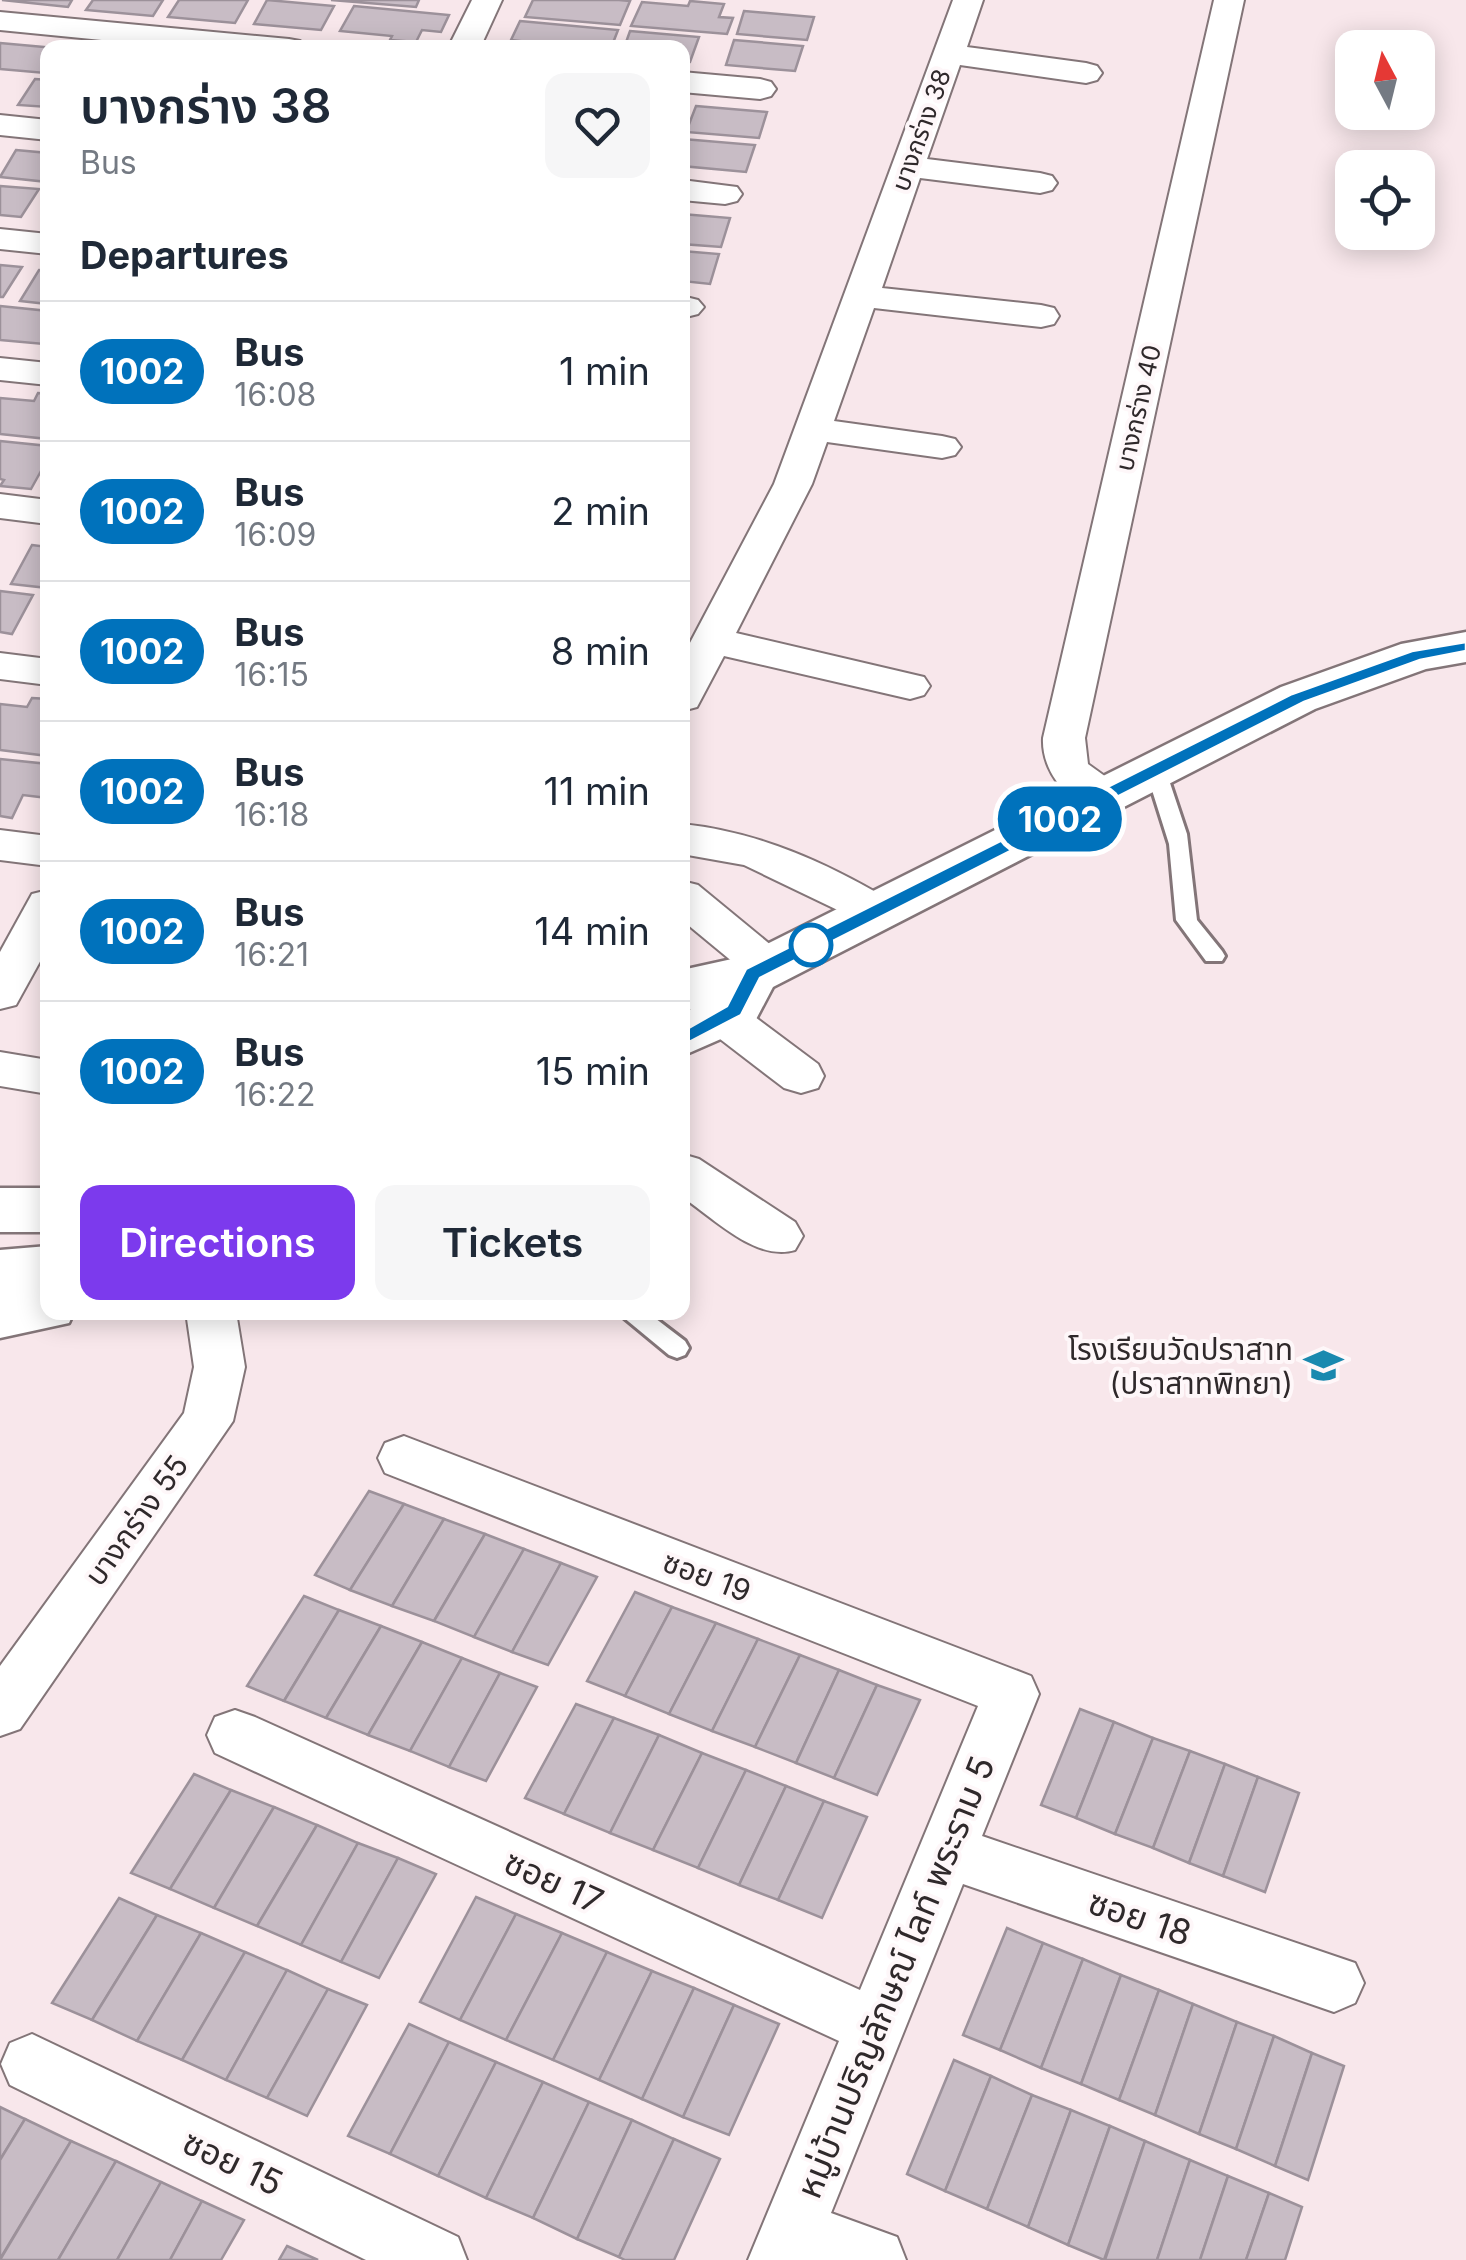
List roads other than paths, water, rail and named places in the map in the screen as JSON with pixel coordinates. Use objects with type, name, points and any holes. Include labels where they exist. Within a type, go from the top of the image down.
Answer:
[{"type":"main road","points":[[696,1015],[734,1010],[760,970],[1316,690],[1418,655],[1466,647]]},
{"type":"main road","points":[[0,1210],[40,1210]]},
{"type":"main road","points":[[0,1252],[40,1248]]},
{"type":"main road","points":[[0,1274],[40,1270]]},
{"type":"main road","points":[[0,1315],[40,1308]]},
{"type":"street","points":[[468,40],[487,0]]},
{"type":"street","name":"บางกร่าง 38","points":[[690,683],[767,540],[813,429],[968,0]]},
{"type":"street","name":"บางกร่าง 40","points":[[1104,797],[1074,778],[1065,767],[1064,738],[1229,0]]},
{"type":"street","points":[[0,21],[203,40]]},
{"type":"street","points":[[949,54],[1086,74]]},
{"type":"street","points":[[690,83],[760,89]]},
{"type":"street","points":[[0,125],[40,129]]},
{"type":"street","points":[[908,167],[1040,182]]},
{"type":"street","points":[[690,191],[724,194]]},
{"type":"street","points":[[0,239],[40,243]]},
{"type":"street","points":[[861,296],[1041,316]]},
{"type":"street","points":[[0,369],[40,373]]},
{"type":"street","points":[[813,429],[942,447]]},
{"type":"street","points":[[0,506],[40,511]]},
{"type":"street","points":[[713,641],[910,686]]},
{"type":"street","points":[[0,666],[40,671]]},
{"type":"street","points":[[690,840],[756,851],[784,861],[875,912]]},
{"type":"street","points":[[0,845],[40,850]]},
{"type":"street","points":[[690,904],[760,970]]},
{"type":"street","points":[[0,993],[40,919]]},
{"type":"street","points":[[696,1015],[801,1076]]},
{"type":"street","points":[[0,1069],[40,1076]]},
{"type":"street","points":[[690,1177],[778,1236]]},
{"type":"street","name":"บางกร่าง 55","points":[[0,1711],[208,1421],[221,1379],[221,1346],[213,1320]]},
{"type":"street","name":"ซอย 19","points":[[404,1458],[1011,1694]]},
{"type":"street","name":"หมู่บ้านปริญลักษณ์ ไลท์ พระราม 5","points":[[786,2246],[1011,1694]]},
{"type":"street","name":"ซอย 17","points":[[235,1735],[874,2027]]},
{"type":"street","name":"ซอย 18","points":[[946,1851],[1334,1983]]},
{"type":"street","name":"ซอย 15","points":[[32,2064],[434,2260]]},
{"type":"street","points":[[786,2246],[874,2260]]},
{"type":"lane","points":[[1156,770],[1181,854],[1181,901],[1188,930],[1214,956]]},
{"type":"lane","points":[[639,1320],[676,1348]]},
{"type":"place","name":"โรงเรียนวัดปราสาท (ปราสาทพิทยา)","points":[[1323,1366]]}]
